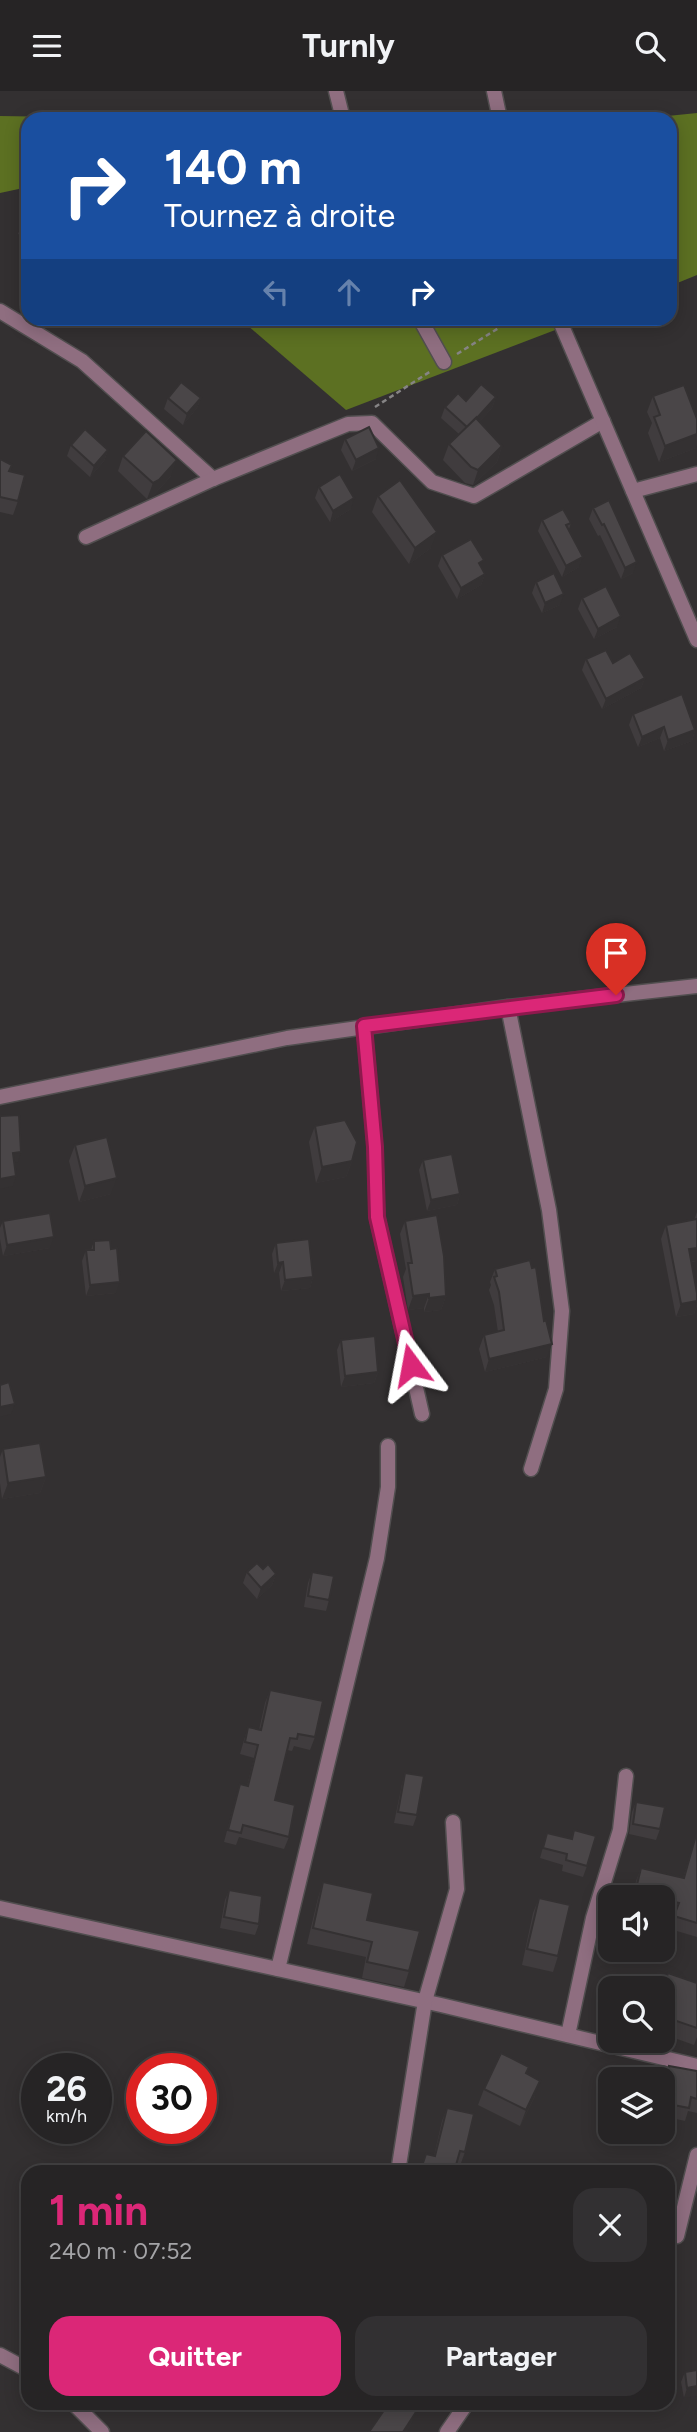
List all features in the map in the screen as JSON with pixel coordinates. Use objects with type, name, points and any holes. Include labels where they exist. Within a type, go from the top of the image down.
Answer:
[{"type":"street","points":[[336,91],[341,112]]},
{"type":"street","points":[[494,91],[498,112]]},
{"type":"street","points":[[0,311],[21,324]]},
{"type":"street","points":[[25,326],[82,361],[213,479]]},
{"type":"street","points":[[424,326],[444,362]]},
{"type":"street","points":[[562,326],[697,640]]},
{"type":"street","points":[[86,537],[213,479],[348,424],[372,423],[432,482],[474,496],[603,421]]},
{"type":"street","points":[[632,491],[697,474]]},
{"type":"street","points":[[0,1097],[287,1038],[508,1007],[697,986]]},
{"type":"street","points":[[508,1007],[549,1210],[562,1311],[556,1388],[531,1469]]},
{"type":"street","points":[[364,1026],[375,1147],[377,1217],[422,1414]]},
{"type":"street","points":[[278,1969],[377,1557],[388,1487],[388,1446]]},
{"type":"street","points":[[568,2035],[593,1918],[620,1830],[626,1776]]},
{"type":"street","points":[[399,2165],[425,2001],[457,1889],[453,1822]]},
{"type":"street","points":[[0,1908],[425,2001],[697,2066]]},
{"type":"street","points":[[677,2236],[697,2155]]},
{"type":"street","points":[[0,2355],[21,2366]]},
{"type":"street","points":[[80,2410],[102,2432]]},
{"type":"street","points":[[447,2432],[462,2410]]},
{"type":"green space","points":[[697,113],[697,275],[677,283],[677,115]]},
{"type":"green space","points":[[0,116],[21,116],[21,188],[0,193]]},
{"type":"green space","points":[[248,326],[566,326],[346,410]]},
{"type":"building","points":[[181,382],[201,398],[187,414],[168,398]]},
{"type":"building","points":[[481,384],[496,397],[467,427],[445,407],[458,393],[466,401]]},
{"type":"building","points":[[684,385],[697,419],[697,434],[665,446],[654,417],[660,415],[653,396]]},
{"type":"building","points":[[476,418],[502,446],[478,470],[471,467],[449,444]]},
{"type":"building","points":[[369,427],[379,448],[356,460],[345,439]]},
{"type":"building","points":[[85,429],[108,450],[94,466],[71,445]]},
{"type":"building","points":[[146,431],[177,460],[153,483],[123,456]]},
{"type":"building","points":[[0,459],[12,465],[9,471],[25,475],[18,501],[0,497]]},
{"type":"building","points":[[340,474],[354,498],[333,511],[319,487]]},
{"type":"building","points":[[400,480],[437,532],[415,548],[378,496]]},
{"type":"building","points":[[609,500],[637,562],[625,568],[604,524],[602,525],[593,508]]},
{"type":"building","points":[[563,509],[571,523],[566,525],[583,557],[566,566],[542,520]]},
{"type":"building","points":[[471,539],[484,560],[479,563],[485,574],[461,588],[442,555]]},
{"type":"building","points":[[554,573],[564,594],[545,603],[536,582]]},
{"type":"building","points":[[606,586],[621,616],[598,629],[582,598]]},
{"type":"building","points":[[606,650],[613,663],[630,653],[645,678],[606,699],[586,659]]},
{"type":"building","points":[[682,694],[695,730],[668,740],[664,727],[642,737],[633,714]]},
{"type":"building","points":[[19,1115],[21,1152],[13,1153],[16,1176],[0,1179],[0,1116]]},
{"type":"building","points":[[345,1120],[357,1142],[352,1161],[322,1167],[315,1126]]},
{"type":"building","points":[[107,1137],[117,1178],[85,1186],[75,1145]]},
{"type":"building","points":[[452,1154],[460,1194],[431,1200],[423,1160]]},
{"type":"building","points":[[50,1213],[54,1237],[7,1245],[3,1221]]},
{"type":"building","points":[[437,1215],[444,1256],[446,1296],[413,1296],[408,1263],[412,1263],[405,1221]]},
{"type":"building","points":[[697,1219],[697,1248],[689,1249],[697,1301],[681,1304],[666,1225]]},
{"type":"building","points":[[309,1239],[313,1277],[285,1280],[283,1262],[278,1263],[276,1243]]},
{"type":"building","points":[[110,1240],[111,1249],[117,1248],[120,1282],[90,1285],[86,1250],[94,1250],[94,1241]]},
{"type":"building","points":[[530,1260],[532,1268],[536,1267],[544,1321],[546,1320],[552,1344],[489,1359],[484,1335],[504,1330],[499,1292],[494,1277],[497,1276],[495,1269]]},
{"type":"building","points":[[375,1336],[378,1372],[345,1376],[341,1340]]},
{"type":"building","points":[[9,1382],[15,1404],[0,1407],[0,1385]]},
{"type":"building","points":[[40,1443],[46,1477],[8,1483],[3,1449]]},
{"type":"building","points":[[257,1563],[263,1569],[268,1564],[276,1574],[261,1588],[247,1572]]},
{"type":"building","points":[[312,1572],[334,1576],[329,1600],[308,1596]]},
{"type":"building","points":[[270,1690],[323,1701],[315,1737],[298,1734],[297,1739],[290,1738],[275,1800],[295,1805],[289,1837],[243,1825],[241,1833],[228,1830],[240,1784],[248,1786],[258,1745],[245,1742],[248,1727],[261,1730]]},
{"type":"building","points":[[405,1773],[424,1776],[417,1815],[398,1812]]},
{"type":"building","points":[[636,1802],[665,1807],[660,1829],[633,1824]]},
{"type":"building","points":[[574,1830],[596,1836],[587,1866],[566,1860],[567,1854],[543,1848],[547,1833],[572,1839]]},
{"type":"building","points":[[697,1835],[697,1923],[675,1916],[679,1903],[675,1902],[675,1885],[637,1885],[641,1868],[684,1878]]},
{"type":"building","points":[[323,1882],[373,1893],[367,1920],[420,1931],[409,1971],[367,1962],[372,1942],[313,1928]]},
{"type":"building","points":[[229,1890],[262,1896],[259,1924],[224,1917]]},
{"type":"building","points":[[539,1898],[570,1905],[558,1956],[527,1949]]},
{"type":"building","points":[[668,1973],[697,1983],[697,2028],[675,2020],[675,1976],[667,1976]]},
{"type":"building","points":[[501,2053],[529,2067],[526,2073],[540,2081],[526,2110],[484,2089]]},
{"type":"building","points":[[675,2067],[697,2071],[697,2099],[691,2097],[689,2108],[675,2105]]},
{"type":"building","points":[[447,2108],[474,2114],[465,2152],[460,2151],[456,2165],[422,2165],[426,2154],[435,2156]]},
{"type":"building","points":[[697,2370],[697,2386],[687,2388],[685,2372]]},
{"type":"building","points":[[384,2410],[416,2412],[403,2432],[369,2432]]},
{"type":"route","points":[[411,1365],[377,1217],[375,1147],[364,1026],[616,995]]}]
